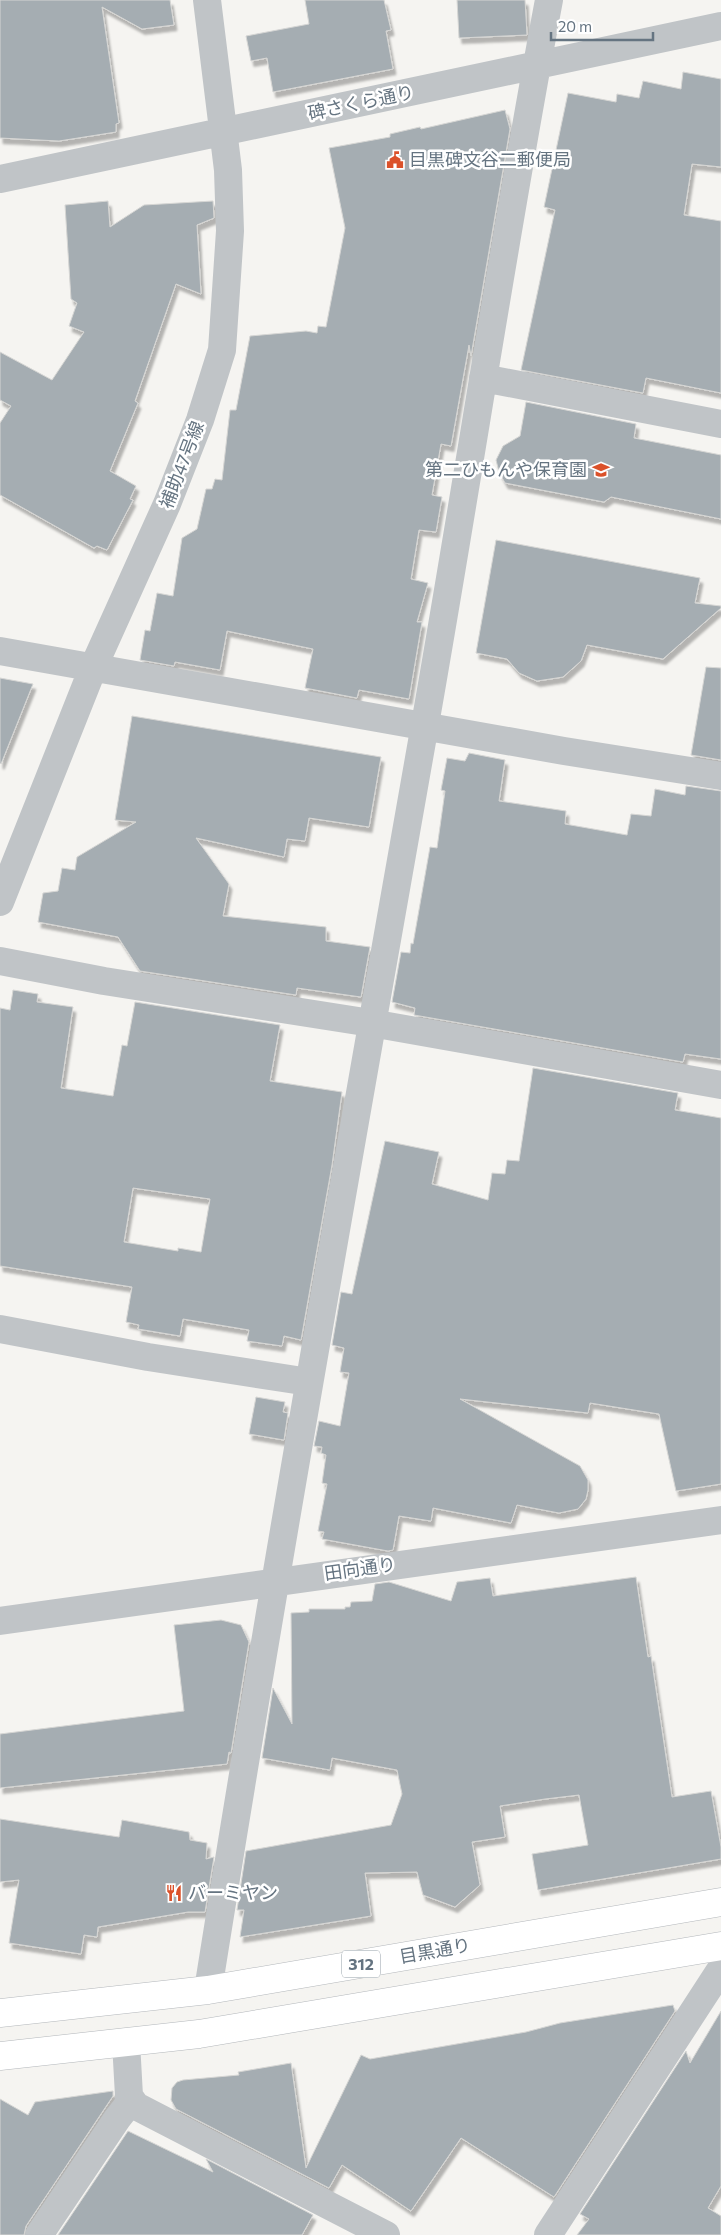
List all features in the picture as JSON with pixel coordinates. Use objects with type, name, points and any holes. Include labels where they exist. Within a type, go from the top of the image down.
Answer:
[{"type":"main road","name":"目黒通り","points":[[0,2013],[208,1990],[721,1902]]},
{"type":"main road","name":"312","points":[[0,2056],[199,2034],[721,1946]]},
{"type":"street","name":"補助47号線","points":[[0,902],[92,668],[167,504],[200,420],[222,350],[230,231],[225,132],[208,0]]},
{"type":"street","points":[[208,1990],[309,1382],[425,726],[482,378],[549,0]]},
{"type":"street","name":"碑さくら通り","points":[[0,179],[721,26]]},
{"type":"street","points":[[482,378],[721,424]]},
{"type":"street","points":[[0,651],[721,776]]},
{"type":"street","points":[[0,961],[104,981],[371,1024],[721,1085]]},
{"type":"street","points":[[0,1329],[148,1357],[309,1382]]},
{"type":"street","name":"田向通り","points":[[0,1621],[721,1520]]},
{"type":"street","points":[[548,2235],[721,1969]]},
{"type":"street","points":[[126,2042],[127,2074],[131,2101],[136,2106],[386,2235]]},
{"type":"street","points":[[39,2235],[117,2118],[131,2101]]},
{"type":"building","points":[[0,0],[170,0],[174,25],[142,29],[102,7],[119,123],[116,124],[116,132],[59,141],[0,138]]},
{"type":"building","points":[[305,0],[384,0],[391,30],[386,31],[393,69],[273,92],[267,58],[251,61],[246,36],[309,24]]},
{"type":"building","points":[[457,0],[525,0],[527,35],[459,38]]},
{"type":"building","points":[[683,72],[721,79],[721,167],[692,164],[684,215],[721,221],[721,393],[646,378],[643,393],[521,370],[555,210],[544,207],[568,93],[616,102],[617,94],[639,98],[643,81],[681,89]]},
{"type":"building","points":[[505,110],[510,129],[471,356],[469,345],[451,446],[441,444],[432,495],[442,497],[436,532],[419,530],[411,579],[428,583],[417,622],[422,622],[409,699],[359,690],[357,698],[305,688],[313,649],[227,631],[220,670],[175,662],[174,666],[140,660],[145,630],[150,631],[157,593],[173,596],[182,538],[197,529],[206,489],[212,489],[215,479],[222,480],[230,410],[236,410],[250,336],[306,331],[317,333],[318,326],[326,327],[345,228],[329,148],[390,137],[390,134]]},
{"type":"building","points":[[108,201],[110,227],[144,205],[213,201],[214,218],[197,225],[201,294],[176,284],[135,401],[138,403],[110,471],[136,486],[130,499],[133,500],[107,550],[97,546],[94,548],[0,495],[0,423],[11,406],[0,400],[0,352],[52,380],[84,332],[69,326],[77,303],[71,299],[65,205]]},
{"type":"building","points":[[526,402],[636,424],[634,438],[721,455],[721,519],[611,497],[604,502],[505,483],[499,472],[496,460],[503,446],[520,436]]},
{"type":"building","points":[[496,540],[700,578],[695,603],[721,606],[721,608],[663,659],[587,645],[581,661],[563,677],[537,681],[519,673],[507,659],[476,653]]},
{"type":"building","points":[[706,667],[721,668],[721,760],[691,755]]},
{"type":"building","points":[[0,678],[33,684],[1,764],[0,763]]},
{"type":"building","points":[[132,716],[381,757],[369,827],[309,818],[305,841],[287,839],[284,857],[196,838],[229,884],[223,916],[326,927],[326,941],[370,947],[361,997],[297,988],[296,995],[140,971],[118,937],[38,922],[43,893],[58,891],[62,868],[75,870],[77,857],[136,822],[115,820]]},
{"type":"building","points":[[469,753],[505,760],[499,801],[566,811],[565,824],[627,835],[631,814],[651,816],[655,789],[685,795],[686,786],[721,791],[721,1059],[685,1054],[683,1062],[414,1015],[415,1008],[392,1002],[401,952],[410,953],[411,943],[413,944],[430,847],[437,848],[445,791],[441,790],[447,758],[465,761]]},
{"type":"building","points":[[13,990],[38,994],[37,1002],[73,1007],[61,1088],[113,1096],[122,1045],[127,1046],[135,1002],[280,1025],[270,1081],[342,1092],[332,1165],[301,1340],[284,1336],[282,1346],[247,1341],[249,1330],[183,1319],[180,1336],[138,1329],[139,1325],[126,1322],[132,1287],[0,1266],[0,1008],[10,1010]],"holes":[[[133,1188],[210,1199],[201,1252],[178,1248],[178,1251],[124,1242]]]},
{"type":"building","points":[[533,1068],[678,1093],[675,1110],[721,1118],[721,1484],[676,1491],[659,1414],[590,1403],[588,1413],[460,1399],[580,1466],[588,1480],[588,1490],[586,1499],[578,1509],[559,1513],[517,1505],[511,1523],[433,1508],[431,1521],[399,1516],[393,1550],[388,1551],[322,1539],[324,1532],[318,1531],[327,1484],[322,1483],[326,1455],[321,1453],[322,1447],[314,1446],[319,1421],[340,1426],[349,1373],[340,1372],[344,1348],[332,1345],[341,1292],[352,1294],[385,1141],[439,1152],[432,1184],[488,1200],[492,1173],[505,1174],[507,1160],[519,1161]]},
{"type":"building","points":[[256,1397],[285,1402],[283,1412],[288,1413],[284,1440],[249,1434]]},
{"type":"building","points":[[636,1577],[648,1657],[651,1656],[672,1797],[711,1791],[721,1847],[721,1859],[538,1890],[532,1854],[588,1845],[579,1795],[500,1806],[505,1837],[472,1842],[480,1885],[455,1907],[423,1895],[417,1872],[365,1873],[371,1916],[240,1937],[244,1910],[237,1910],[246,1851],[391,1825],[402,1794],[397,1770],[332,1758],[330,1770],[262,1758],[273,1688],[292,1724],[291,1613],[309,1612],[309,1609],[345,1609],[345,1607],[350,1607],[351,1602],[372,1601],[375,1584],[389,1582],[451,1601],[457,1582],[490,1578],[493,1596]]},
{"type":"building","points":[[221,1620],[241,1625],[249,1642],[231,1753],[229,1752],[227,1764],[0,1788],[0,1734],[184,1711],[174,1625]]},
{"type":"building","points":[[0,1819],[119,1837],[122,1820],[189,1832],[190,1840],[207,1843],[206,1859],[214,1857],[205,1912],[188,1912],[98,1927],[97,1937],[84,1935],[81,1954],[9,1943],[19,1880],[0,1882]]},
{"type":"building","points":[[673,2005],[675,2011],[554,2197],[461,2138],[411,2211],[342,2165],[329,2188],[176,2109],[171,2100],[172,2088],[177,2082],[183,2080],[239,2075],[238,2072],[291,2063],[306,2168],[361,2055],[370,2059],[526,2032],[560,2023]]},
{"type":"building","points":[[721,2011],[721,2186],[708,2208],[721,2216],[721,2235],[577,2235],[589,2219],[580,2214],[686,2051],[690,2063]]},
{"type":"building","points":[[113,2091],[113,2096],[26,2226],[24,2235],[0,2235],[0,2099],[28,2115],[35,2102]]},
{"type":"building","points":[[128,2131],[213,2172],[206,2159],[313,2215],[302,2235],[58,2235]]},
{"type":"place","name":"目黒碑文谷二郵便局","points":[[395,160]]},
{"type":"place","name":"第二ひもんや保育園","points":[[601,470]]},
{"type":"place","name":"バーミヤン","points":[[174,1893]]}]
